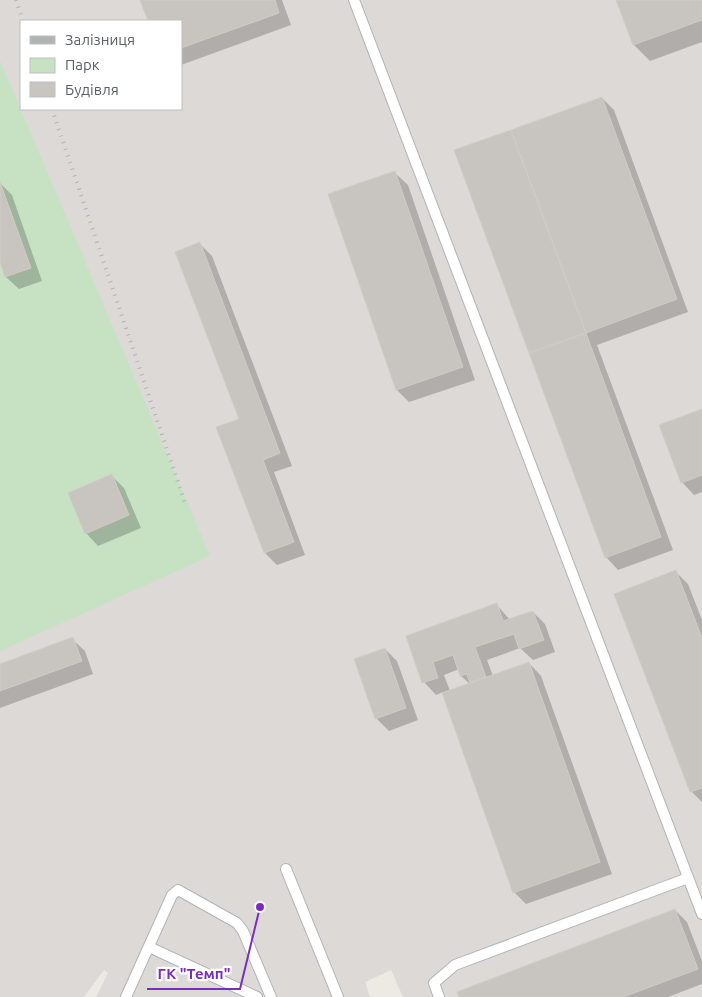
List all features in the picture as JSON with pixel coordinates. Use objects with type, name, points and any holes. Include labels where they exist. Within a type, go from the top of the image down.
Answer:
[{"type":"lane","points":[[354,0],[702,914]]},
{"type":"lane","points":[[286,869],[338,997]]},
{"type":"lane","points":[[439,997],[434,982],[455,964],[688,878]]},
{"type":"lane","points":[[127,997],[172,895],[180,890],[237,923],[244,930],[270,997]]},
{"type":"lane","points":[[148,947],[258,997]]},
{"type":"shaded area","points":[[0,0],[702,0],[702,997],[403,997],[391,970],[365,982],[370,997],[96,997],[108,973],[104,970],[84,997],[0,997]]},
{"type":"green space","points":[[0,61],[210,556],[0,651]]},
{"type":"building","points":[[140,0],[275,0],[279,13],[182,48],[182,20],[148,20]]},
{"type":"building","points":[[616,0],[702,0],[702,20],[633,45]]},
{"type":"building","points":[[602,97],[677,299],[586,333],[511,130]]},
{"type":"building","points":[[511,130],[586,333],[529,353],[454,150]]},
{"type":"building","points":[[395,171],[463,367],[396,390],[328,194]]},
{"type":"building","points":[[0,182],[31,268],[5,277],[0,262]]},
{"type":"building","points":[[200,242],[280,453],[263,460],[294,542],[264,553],[216,427],[239,419],[175,252]]},
{"type":"building","points":[[586,333],[661,537],[605,558],[529,353]]},
{"type":"building","points":[[702,409],[702,475],[681,483],[659,425]]},
{"type":"building","points":[[112,474],[129,515],[85,534],[68,493]]},
{"type":"building","points":[[676,570],[702,638],[702,788],[690,792],[614,594]]},
{"type":"building","points":[[497,603],[503,621],[533,611],[544,640],[519,649],[514,634],[475,647],[486,677],[470,683],[467,674],[460,676],[453,655],[433,662],[438,678],[422,683],[406,636]]},
{"type":"building","points":[[73,637],[82,661],[0,691],[0,664]]},
{"type":"building","points":[[385,648],[406,708],[375,719],[354,659]]},
{"type":"building","points":[[529,662],[600,862],[513,893],[442,693]]},
{"type":"building","points":[[675,909],[698,969],[623,997],[459,997],[457,992]]},
{"type":"railway","points":[[16,0],[23,20]]},
{"type":"railway","points":[[52,110],[185,503]]},
{"type":"place","name":"ГК \"Темп\"","points":[[260,907]]}]
